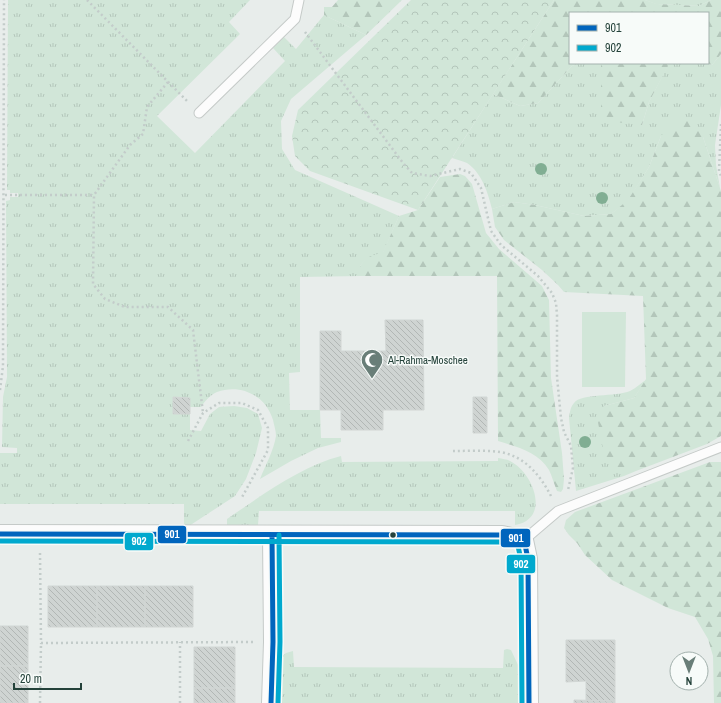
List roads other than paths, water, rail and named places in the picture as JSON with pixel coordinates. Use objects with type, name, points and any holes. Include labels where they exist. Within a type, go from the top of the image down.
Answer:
[{"type":"street","points":[[0,534],[502,535],[524,540],[528,558],[529,703]]},
{"type":"street","points":[[271,703],[272,535]]},
{"type":"lane","points":[[199,113],[295,18],[299,0]]},
{"type":"lane","points":[[524,540],[558,511],[721,446]]},
{"type":"place","name":"Al-Rahma-Moschee","points":[[372,380]]}]
